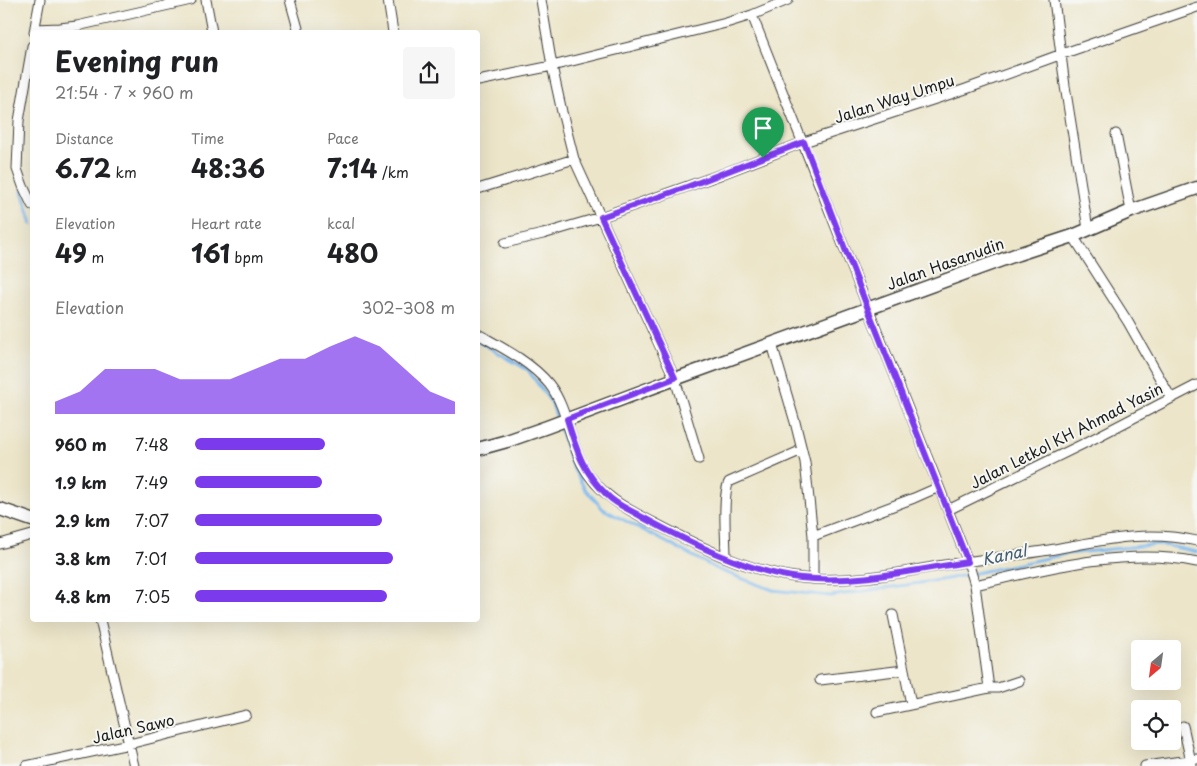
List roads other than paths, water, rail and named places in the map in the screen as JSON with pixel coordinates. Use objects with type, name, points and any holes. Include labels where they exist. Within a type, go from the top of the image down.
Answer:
[{"type":"main road","name":"Jalan Hasanudin","points":[[480,449],[507,442],[675,378],[1072,236],[1131,211],[1197,188]]},
{"type":"main road","points":[[0,510],[30,519]]},
{"type":"street","points":[[34,30],[40,0]]},
{"type":"street","points":[[43,30],[77,26],[191,0]]},
{"type":"street","points":[[206,0],[212,30]]},
{"type":"street","points":[[290,0],[298,30]]},
{"type":"street","points":[[388,0],[393,30]]},
{"type":"street","points":[[541,0],[552,66],[574,159],[675,378],[699,459]]},
{"type":"street","points":[[480,81],[663,40],[752,15],[788,0]]},
{"type":"street","points":[[1054,0],[1065,86],[1088,229]]},
{"type":"street","name":"Jalan Way Umpu","points":[[505,244],[601,217],[804,142],[966,89],[1197,7]]},
{"type":"street","points":[[752,15],[804,142],[968,563],[974,583],[989,688]]},
{"type":"street","points":[[30,58],[19,121],[18,169],[30,201]]},
{"type":"street","points":[[1116,134],[1131,211]]},
{"type":"street","points":[[480,188],[574,159]]},
{"type":"street","points":[[1072,236],[1128,322],[1171,398]]},
{"type":"street","points":[[480,335],[529,366],[549,383],[582,464],[606,495],[657,525],[726,556],[780,574],[813,579],[872,578],[1141,535],[1177,537],[1197,541]]},
{"type":"street","points":[[772,344],[805,462],[813,536],[813,579]]},
{"type":"street","name":"Jalan Letkol KH Ahmad Yasin","points":[[948,510],[1089,441],[1197,385]]},
{"type":"street","points":[[726,556],[725,499],[726,487],[729,482],[802,450]]},
{"type":"street","points":[[813,536],[939,487]]},
{"type":"street","points":[[0,544],[30,536]]},
{"type":"street","points":[[974,583],[1099,560],[1174,557],[1197,562]]},
{"type":"street","points":[[894,616],[911,704]]},
{"type":"street","points":[[100,622],[134,766]]},
{"type":"street","points":[[820,680],[904,670]]},
{"type":"street","points":[[877,712],[989,688],[998,688],[1019,681]]},
{"type":"street","name":"Jalan Sawo","points":[[26,766],[129,744],[246,715]]},
{"type":"street","points":[[1145,766],[1193,762],[1183,726]]},
{"type":"waterway","name":"Kanal","points":[[22,191],[30,217]]},
{"type":"waterway","name":"Kanal","points":[[480,342],[528,370],[552,404],[557,419]]},
{"type":"waterway","name":"Kanal","points":[[559,425],[572,466],[585,489],[603,509],[719,570],[773,590],[831,596],[947,579],[1066,554],[1159,544],[1197,552]]}]
